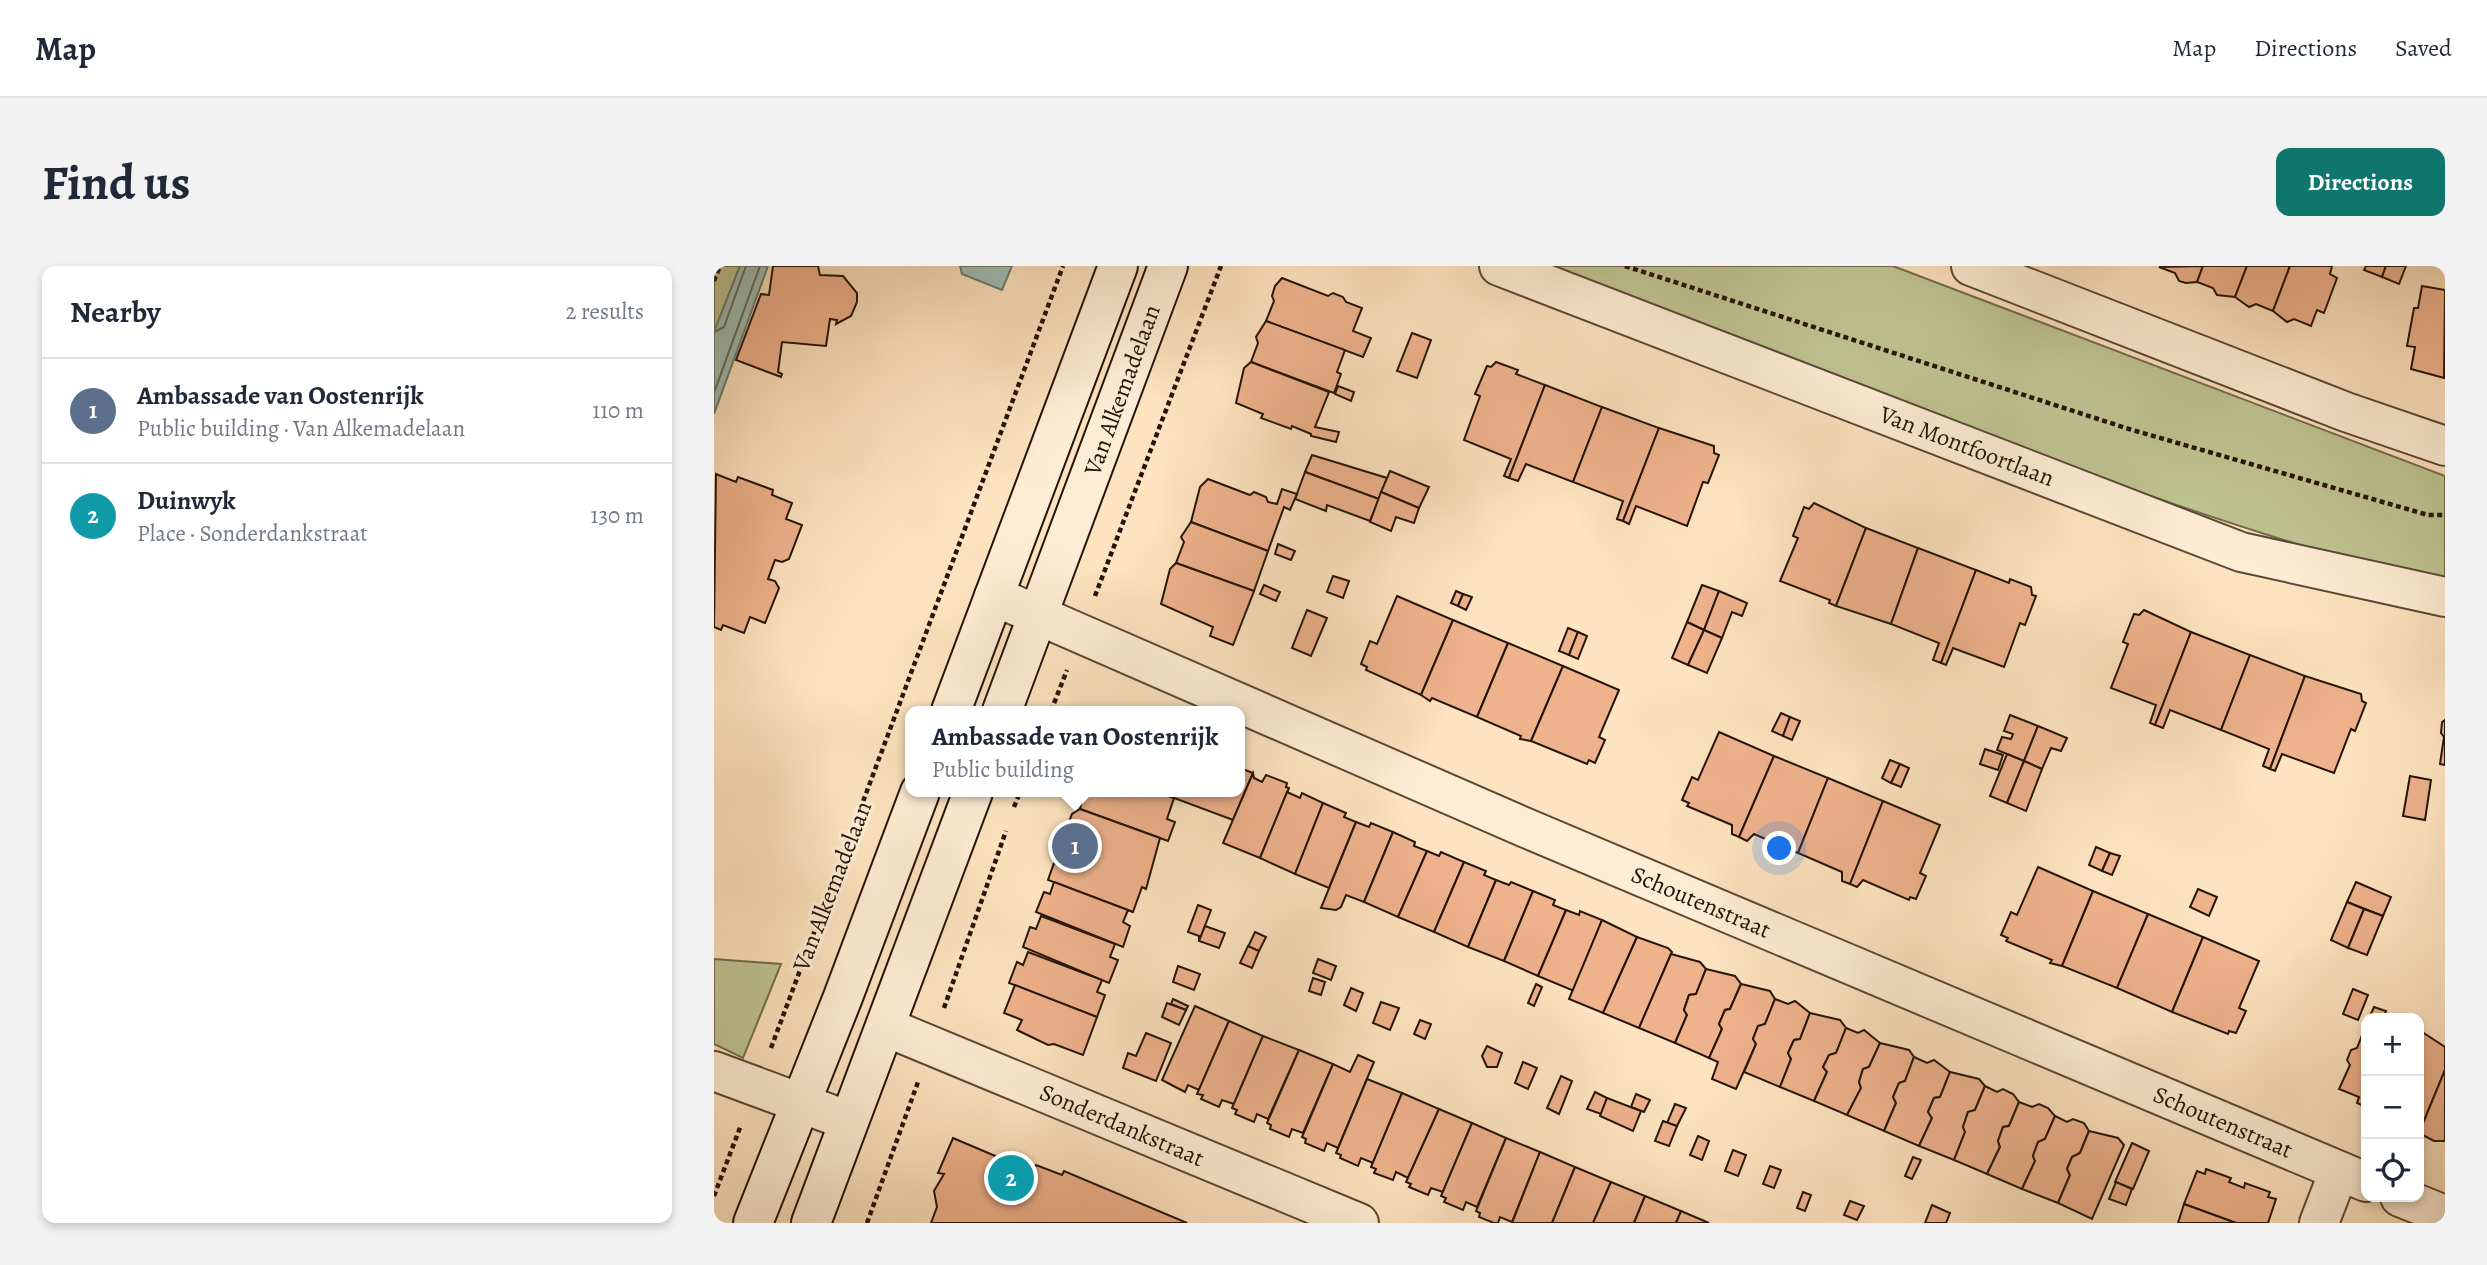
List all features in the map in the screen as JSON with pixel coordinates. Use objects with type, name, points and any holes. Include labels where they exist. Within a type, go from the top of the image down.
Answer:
[{"type":"street","name":"Van Alkemadelaan","points":[[953,706],[1118,266]]},
{"type":"street","name":"Van Alkemadelaan","points":[[1004,706],[1168,266]]},
{"type":"street","name":"Van Montfoortlaan","points":[[1499,266],[2241,552],[2445,597]]},
{"type":"street","points":[[1971,266],[2346,412],[2445,446]]},
{"type":"street","name":"Schoutenstraat","points":[[994,596],[1526,828],[2352,1177]]},
{"type":"street","name":"Van Alkemadelaan","points":[[753,1223],[918,797]]},
{"type":"street","points":[[811,1223],[970,797]]},
{"type":"street","name":"Sonderdankstraat","points":[[886,1027],[1359,1223]]},
{"type":"street","points":[[714,1071],[799,1105],[849,1121]]},
{"type":"street","points":[[2319,1223],[2352,1177]]},
{"type":"street","points":[[2412,1202],[2445,1215]]},
{"type":"path","points":[[714,281],[720,266]]},
{"type":"path","name":"Van Alkemadelaan","points":[[714,1196],[949,576],[1063,266]]},
{"type":"path","points":[[1080,634],[1221,266]]},
{"type":"path","points":[[1625,266],[2129,429],[2428,515],[2445,515]]},
{"type":"green space","points":[[714,266],[740,266],[714,332]]},
{"type":"green space","points":[[1547,266],[1893,266],[2445,476],[2445,580],[2407,573],[2296,544],[2074,470],[1922,414]]},
{"type":"green space","points":[[714,959],[781,964],[743,1058],[714,1044]]},
{"type":"water","points":[[740,266],[768,266],[714,414],[714,332]]},
{"type":"water","points":[[960,266],[1012,266],[1002,290],[962,274]]},
{"type":"building","points":[[773,266],[818,266],[820,275],[843,276],[857,293],[857,302],[851,316],[836,324],[837,320],[830,319],[826,346],[782,342],[778,372],[782,374],[781,377],[736,360],[761,294],[769,295]]},
{"type":"building","points":[[2203,266],[2197,282],[2186,283],[2179,281],[2175,273],[2159,267]]},
{"type":"building","points":[[2203,266],[2247,266],[2235,297],[2217,295],[2213,288],[2197,282]]},
{"type":"building","points":[[2247,266],[2290,266],[2273,311],[2256,304],[2249,307],[2235,297]]},
{"type":"building","points":[[2290,266],[2332,266],[2330,274],[2337,278],[2324,313],[2317,310],[2311,326],[2294,319],[2287,322],[2273,311]]},
{"type":"building","points":[[2366,266],[2386,266],[2382,277],[2364,270]]},
{"type":"building","points":[[2386,266],[2406,266],[2399,284],[2382,277]]},
{"type":"building","points":[[1282,278],[1328,296],[1333,293],[1362,308],[1353,331],[1371,338],[1363,357],[1266,321],[1274,301],[1272,296],[1275,286]]},
{"type":"building","points":[[2422,286],[2445,290],[2444,378],[2411,369],[2415,347],[2407,346],[2414,308],[2418,308]]},
{"type":"building","points":[[1266,321],[1345,350],[1337,372],[1341,374],[1334,393],[1251,362],[1258,343],[1256,337]]},
{"type":"building","points":[[1412,333],[1431,340],[1417,378],[1397,371]]},
{"type":"building","points":[[1251,362],[1329,392],[1315,427],[1339,432],[1336,442],[1261,418],[1263,414],[1236,403],[1244,368]]},
{"type":"building","points":[[1496,362],[1518,370],[1516,374],[1545,385],[1509,478],[1504,476],[1511,459],[1464,440],[1480,396],[1475,394],[1487,366],[1491,367]]},
{"type":"building","points":[[1545,385],[1602,407],[1573,482],[1526,464],[1518,481],[1509,478]]},
{"type":"building","points":[[1338,386],[1354,392],[1351,401],[1335,394]]},
{"type":"building","points":[[1602,407],[1659,428],[1623,521],[1617,519],[1623,501],[1573,482]]},
{"type":"building","points":[[1659,428],[1714,446],[1714,453],[1719,455],[1708,483],[1703,482],[1687,526],[1636,506],[1629,524],[1623,521]]},
{"type":"building","points":[[1312,455],[1387,478],[1379,499],[1305,472]]},
{"type":"building","points":[[1390,471],[1429,487],[1419,508],[1381,492]]},
{"type":"building","points":[[1305,472],[1379,499],[1370,521],[1327,505],[1326,511],[1295,499]]},
{"type":"building","points":[[716,474],[736,482],[738,477],[773,490],[772,495],[792,503],[786,519],[802,525],[789,559],[782,562],[775,560],[768,579],[775,581],[779,588],[765,623],[750,617],[744,633],[723,625],[721,630],[714,627]]},
{"type":"building","points":[[1208,479],[1250,495],[1254,492],[1266,497],[1268,502],[1277,504],[1282,489],[1297,494],[1290,510],[1284,507],[1268,551],[1191,522],[1200,487]]},
{"type":"building","points":[[1381,492],[1419,508],[1414,523],[1396,517],[1391,531],[1370,522]]},
{"type":"building","points":[[1814,503],[1866,528],[1836,606],[1829,603],[1830,600],[1780,581],[1798,538],[1793,536],[1804,507],[1809,509]]},
{"type":"building","points":[[1191,522],[1268,551],[1254,591],[1176,563],[1184,542],[1181,537]]},
{"type":"building","points":[[1866,528],[1918,548],[1891,624],[1836,606]]},
{"type":"building","points":[[1278,544],[1295,551],[1291,560],[1275,554]]},
{"type":"building","points":[[1918,548],[1976,570],[1941,663],[1933,660],[1939,643],[1891,624]]},
{"type":"building","points":[[1176,563],[1254,591],[1233,645],[1210,636],[1213,627],[1161,604],[1170,569]]},
{"type":"building","points":[[1976,570],[2009,583],[2010,579],[2031,587],[2032,595],[2036,596],[2025,625],[2020,623],[2004,667],[1953,648],[1946,665],[1941,663]]},
{"type":"building","points":[[1333,576],[1349,581],[1343,598],[1327,592]]},
{"type":"building","points":[[1264,585],[1280,592],[1276,601],[1260,594]]},
{"type":"building","points":[[1702,585],[1719,591],[1704,630],[1687,622]]},
{"type":"building","points":[[1456,591],[1463,594],[1458,606],[1451,603]]},
{"type":"building","points":[[1719,591],[1747,603],[1742,616],[1732,612],[1722,638],[1704,630]]},
{"type":"building","points":[[1463,594],[1472,597],[1466,610],[1458,606]]},
{"type":"building","points":[[1397,596],[1453,620],[1421,695],[1366,670],[1367,667],[1361,664],[1370,641],[1377,644]]},
{"type":"building","points":[[1307,610],[1327,618],[1311,656],[1292,648]]},
{"type":"building","points":[[2144,610],[2191,632],[2155,725],[2150,723],[2156,705],[2111,688],[2128,644],[2123,642],[2134,614],[2139,615]]},
{"type":"building","points":[[1453,620],[1508,643],[1477,717],[1432,698],[1430,701],[1421,695]]},
{"type":"building","points":[[1687,622],[1704,630],[1688,665],[1672,658]]},
{"type":"building","points":[[1568,628],[1578,632],[1569,655],[1559,651]]},
{"type":"building","points":[[1704,630],[1722,638],[1707,673],[1688,665]]},
{"type":"building","points":[[1578,632],[1587,636],[1578,659],[1569,655]]},
{"type":"building","points":[[2191,632],[2250,655],[2221,730],[2170,710],[2163,728],[2155,725]]},
{"type":"building","points":[[1508,643],[1563,666],[1531,741],[1520,739],[1521,736],[1477,717]]},
{"type":"building","points":[[2250,655],[2305,676],[2270,769],[2263,766],[2269,749],[2221,730]]},
{"type":"building","points":[[1563,666],[1619,690],[1599,737],[1605,740],[1595,763],[1589,760],[1587,764],[1531,741]]},
{"type":"building","points":[[2305,676],[2361,694],[2362,701],[2366,703],[2355,731],[2351,729],[2334,773],[2282,754],[2275,771],[2270,769]]},
{"type":"building","points":[[1781,713],[1790,717],[1783,736],[1772,731]]},
{"type":"building","points":[[2010,715],[2038,726],[2024,761],[1997,750],[2002,737],[2011,739],[2013,734],[2004,731]]},
{"type":"building","points":[[1790,717],[1800,721],[1792,740],[1783,736]]},
{"type":"building","points":[[2445,720],[2445,765],[2440,764],[2444,737],[2441,733],[2442,722]]},
{"type":"building","points":[[2038,726],[2067,738],[2061,751],[2051,748],[2042,769],[2024,761]]},
{"type":"building","points":[[1719,732],[1774,756],[1739,837],[1732,834],[1732,825],[1687,806],[1689,803],[1682,800],[1692,777],[1698,780]]},
{"type":"building","points":[[1985,749],[2003,755],[1998,770],[1980,764]]},
{"type":"building","points":[[2007,754],[2024,761],[2007,803],[1990,796]]},
{"type":"building","points":[[1774,756],[1828,778],[1798,853],[1754,834],[1747,841],[1739,837]]},
{"type":"building","points":[[1890,760],[1900,764],[1891,783],[1882,778]]},
{"type":"building","points":[[2024,761],[2042,769],[2026,811],[2007,803]]},
{"type":"building","points":[[1900,764],[1909,768],[1901,787],[1891,783]]},
{"type":"building","points":[[1245,770],[1253,773],[1245,792]]},
{"type":"building","points":[[1253,773],[1254,778],[1262,782],[1266,775],[1287,783],[1286,787],[1289,788],[1260,858],[1223,843],[1245,797]]},
{"type":"building","points":[[2410,776],[2431,780],[2425,820],[2403,816]]},
{"type":"building","points":[[1828,778],[1883,801],[1850,884],[1842,881],[1842,872],[1798,853]]},
{"type":"building","points":[[1287,792],[1300,798],[1302,793],[1323,803],[1295,874],[1260,858]]},
{"type":"building","points":[[1083,797],[1171,797],[1174,798],[1167,819],[1175,822],[1168,841],[1080,809]]},
{"type":"building","points":[[1174,797],[1243,797],[1233,820]]},
{"type":"building","points":[[1883,801],[1940,825],[1920,873],[1926,876],[1916,899],[1910,897],[1909,900],[1863,880],[1857,887],[1850,884]]},
{"type":"building","points":[[1323,803],[1346,813],[1344,817],[1356,822],[1329,888],[1295,874]]},
{"type":"building","points":[[1080,809],[1160,838],[1146,889],[1142,887],[1133,912],[1048,880],[1054,863],[1060,865],[1071,833],[1067,827],[1072,814]]},
{"type":"building","points":[[1356,822],[1369,827],[1371,823],[1393,832],[1364,902],[1346,895],[1341,907],[1336,910],[1321,908]]},
{"type":"building","points":[[1393,832],[1427,851],[1398,917],[1364,902]]},
{"type":"building","points":[[2096,847],[2110,853],[2102,871],[2089,865]]},
{"type":"building","points":[[1427,851],[1439,856],[1441,852],[1464,862],[1434,932],[1398,917]]},
{"type":"building","points":[[2110,853],[2120,856],[2112,875],[2102,871]]},
{"type":"building","points":[[1464,862],[1486,871],[1484,875],[1496,880],[1468,947],[1434,932]]},
{"type":"building","points":[[2038,867],[2093,891],[2062,966],[2050,963],[2052,960],[2006,941],[2008,938],[2001,935],[2011,912],[2017,915]]},
{"type":"building","points":[[1496,880],[1509,885],[1511,882],[1533,891],[1504,961],[1468,947]]},
{"type":"building","points":[[1054,882],[1128,910],[1123,922],[1130,926],[1123,947],[1036,912],[1044,892],[1050,894]]},
{"type":"building","points":[[2356,882],[2391,897],[2383,916],[2347,902]]},
{"type":"building","points":[[2198,889],[2217,897],[2209,916],[2190,907]]},
{"type":"building","points":[[1533,891],[1555,900],[1553,905],[1566,910],[1538,976],[1504,961]]},
{"type":"building","points":[[2093,891],[2148,914],[2117,988],[2062,966]]},
{"type":"building","points":[[2347,902],[2364,909],[2348,948],[2331,940]]},
{"type":"building","points":[[1198,905],[1211,910],[1199,941],[1199,936],[1188,932]]},
{"type":"building","points":[[2364,909],[2383,916],[2367,955],[2348,948]]},
{"type":"building","points":[[1566,910],[1579,915],[1580,911],[1602,920],[1574,991],[1538,976]]},
{"type":"building","points":[[2148,914],[2203,937],[2172,1012],[2117,988]]},
{"type":"building","points":[[1041,916],[1115,944],[1110,957],[1118,960],[1109,983],[1023,947],[1030,927],[1036,929]]},
{"type":"building","points":[[1602,920],[1637,937],[1603,1013],[1569,999]]},
{"type":"building","points":[[1205,926],[1225,933],[1219,948],[1199,941]]},
{"type":"building","points":[[1255,932],[1266,937],[1259,951],[1248,947]]},
{"type":"building","points":[[1637,937],[1668,948],[1672,952],[1639,1028],[1603,1013]]},
{"type":"building","points":[[2203,937],[2259,961],[2239,1008],[2246,1011],[2236,1033],[2229,1031],[2228,1034],[2172,1012]]},
{"type":"building","points":[[1248,946],[1259,951],[1252,968],[1240,963]]},
{"type":"building","points":[[1028,952],[1102,980],[1097,992],[1105,995],[1097,1017],[1009,983],[1017,962],[1023,965]]},
{"type":"building","points":[[1671,954],[1700,962],[1706,969],[1696,994],[1689,995],[1684,1010],[1687,1015],[1675,1043],[1639,1028]]},
{"type":"building","points":[[1318,959],[1336,966],[1331,980],[1313,973]]},
{"type":"building","points":[[1178,966],[1200,974],[1194,990],[1173,982]]},
{"type":"building","points":[[1706,969],[1735,976],[1741,984],[1730,1009],[1725,1010],[1719,1024],[1722,1029],[1709,1058],[1675,1043],[1687,1015],[1684,1010],[1689,995],[1696,994]]},
{"type":"building","points":[[1313,978],[1325,982],[1321,995],[1309,991]]},
{"type":"building","points":[[1536,984],[1542,987],[1534,1006],[1528,1003]]},
{"type":"building","points":[[1741,984],[1770,991],[1775,999],[1765,1024],[1758,1026],[1753,1039],[1756,1044],[1736,1089],[1712,1079],[1718,1062],[1709,1058],[1722,1029],[1719,1024],[1725,1010],[1730,1009]]},
{"type":"building","points":[[1015,985],[1097,1017],[1083,1055],[1054,1044],[1048,1045],[1017,1030],[1022,1020],[1004,1013]]},
{"type":"building","points":[[1351,988],[1363,993],[1356,1011],[1344,1005]]},
{"type":"building","points":[[2353,989],[2368,995],[2358,1020],[2343,1014]]},
{"type":"building","points":[[1173,999],[1188,1006],[1186,1010],[1171,1004]]},
{"type":"building","points":[[1775,999],[1788,1004],[1795,1001],[1810,1013],[1800,1039],[1794,1040],[1788,1053],[1791,1059],[1780,1087],[1744,1072],[1756,1044],[1753,1039],[1758,1026],[1765,1024]]},
{"type":"building","points":[[1381,1002],[1399,1008],[1390,1030],[1373,1023]]},
{"type":"building","points":[[1167,1003],[1186,1010],[1179,1025],[1162,1017]]},
{"type":"building","points":[[1195,1006],[1229,1021],[1199,1090],[1188,1085],[1185,1092],[1162,1080]]},
{"type":"building","points":[[2374,1007],[2386,1011],[2385,1013],[2371,1013]]},
{"type":"building","points":[[1810,1013],[1840,1020],[1846,1028],[1836,1053],[1829,1055],[1823,1067],[1827,1072],[1814,1101],[1780,1087],[1791,1059],[1788,1053],[1794,1040],[1800,1039]]},
{"type":"building","points":[[1420,1020],[1431,1024],[1425,1039],[1414,1034]]},
{"type":"building","points":[[1229,1021],[1263,1036],[1234,1104],[1222,1100],[1219,1107],[1201,1099],[1203,1095],[1197,1094]]},
{"type":"building","points":[[1846,1028],[1858,1033],[1864,1030],[1880,1043],[1869,1067],[1863,1069],[1859,1082],[1861,1088],[1847,1115],[1814,1101],[1827,1072],[1823,1067],[1829,1055],[1836,1053]]},
{"type":"building","points":[[1146,1033],[1171,1043],[1156,1081],[1123,1068],[1128,1053],[1136,1056]]},
{"type":"building","points":[[2424,1033],[2445,1047],[2445,1070],[2424,1121]]},
{"type":"building","points":[[1263,1036],[1299,1050],[1268,1119],[1257,1114],[1254,1122],[1235,1114],[1237,1110],[1232,1108]]},
{"type":"building","points":[[2361,1038],[2361,1105],[2357,1103],[2359,1097],[2339,1089],[2350,1065],[2347,1060],[2351,1050],[2357,1048]]},
{"type":"building","points":[[1880,1043],[1909,1050],[1914,1057],[1905,1081],[1899,1083],[1893,1097],[1896,1103],[1884,1131],[1847,1115],[1861,1088],[1859,1082],[1863,1069],[1869,1067]]},
{"type":"building","points":[[1487,1046],[1502,1053],[1497,1067],[1487,1067],[1482,1056]]},
{"type":"building","points":[[1299,1050],[1333,1064],[1303,1133],[1292,1129],[1289,1137],[1270,1129],[1271,1125],[1267,1123]]},
{"type":"building","points":[[1358,1055],[1374,1062],[1338,1148],[1327,1143],[1324,1151],[1305,1143],[1306,1139],[1302,1137],[1333,1064],[1350,1072]]},
{"type":"building","points":[[1914,1057],[1927,1063],[1934,1060],[1950,1072],[1940,1097],[1934,1098],[1928,1112],[1932,1118],[1919,1146],[1884,1131],[1896,1103],[1893,1097],[1899,1083],[1905,1081]]},
{"type":"building","points":[[1523,1062],[1537,1068],[1528,1089],[1515,1083]]},
{"type":"building","points":[[2445,1070],[2445,1141],[2434,1141],[2424,1136],[2424,1121]]},
{"type":"building","points":[[1950,1072],[1979,1079],[1985,1086],[1975,1110],[1968,1112],[1963,1127],[1965,1132],[1954,1160],[1919,1146],[1932,1118],[1928,1112],[1934,1098],[1940,1097]]},
{"type":"building","points":[[1561,1076],[1572,1081],[1559,1114],[1547,1108]]},
{"type":"building","points":[[1367,1079],[1402,1093],[1373,1163],[1361,1158],[1358,1166],[1340,1158],[1341,1155],[1336,1153]]},
{"type":"building","points":[[1985,1086],[1997,1092],[2003,1089],[2013,1094],[2019,1102],[2009,1126],[2003,1127],[1998,1141],[2000,1147],[1987,1174],[1954,1160],[1965,1132],[1963,1127],[1968,1112],[1975,1110]]},
{"type":"building","points":[[1595,1092],[1607,1098],[1601,1114],[1587,1109]]},
{"type":"building","points":[[1402,1093],[1439,1109],[1408,1178],[1396,1172],[1393,1180],[1374,1173],[1376,1169],[1371,1167]]},
{"type":"building","points":[[1636,1094],[1650,1100],[1644,1112],[1631,1107]]},
{"type":"building","points":[[1607,1098],[1641,1111],[1633,1131],[1600,1116]]},
{"type":"building","points":[[2019,1102],[2032,1107],[2039,1104],[2048,1108],[2055,1116],[2045,1139],[2038,1142],[2033,1156],[2035,1161],[2022,1189],[1987,1174],[2000,1147],[1998,1141],[2003,1127],[2009,1126]]},
{"type":"building","points":[[1675,1104],[1686,1108],[1677,1126],[1667,1123]]},
{"type":"building","points":[[1439,1109],[1472,1123],[1443,1192],[1431,1188],[1428,1195],[1409,1187],[1411,1184],[1406,1182]]},
{"type":"building","points":[[2055,1116],[2067,1122],[2073,1119],[2084,1123],[2089,1131],[2080,1153],[2072,1157],[2067,1169],[2070,1175],[2058,1203],[2022,1189],[2035,1161],[2033,1156],[2038,1142],[2045,1139]]},
{"type":"building","points":[[1663,1121],[1677,1126],[1669,1146],[1655,1141]]},
{"type":"building","points":[[1472,1123],[1506,1138],[1477,1207],[1466,1202],[1463,1210],[1444,1202],[1446,1198],[1441,1196]]},
{"type":"building","points":[[2089,1131],[2118,1138],[2124,1145],[2092,1219],[2058,1203],[2070,1175],[2067,1169],[2072,1157],[2080,1153]]},
{"type":"building","points":[[1698,1136],[1709,1141],[1702,1160],[1690,1155]]},
{"type":"building","points":[[953,1138],[1033,1172],[1036,1165],[1062,1175],[1064,1171],[1187,1223],[931,1223],[937,1207],[934,1191],[944,1174],[938,1173]]},
{"type":"building","points":[[1506,1138],[1540,1152],[1512,1222],[1500,1217],[1498,1223],[1494,1223],[1479,1217],[1480,1213],[1476,1211]]},
{"type":"building","points":[[2132,1143],[2149,1151],[2133,1189],[2115,1182]]},
{"type":"building","points":[[1733,1150],[1746,1155],[1738,1176],[1725,1171]]},
{"type":"building","points":[[1540,1152],[1575,1167],[1552,1223],[1512,1223]]},
{"type":"building","points":[[1913,1157],[1921,1160],[1912,1179],[1905,1176]]},
{"type":"building","points":[[1770,1166],[1781,1170],[1774,1188],[1763,1184]]},
{"type":"building","points":[[1575,1167],[1611,1182],[1593,1223],[1552,1223]]},
{"type":"building","points":[[2206,1169],[2231,1178],[2229,1182],[2244,1188],[2245,1183],[2270,1192],[2268,1197],[2276,1199],[2268,1223],[2236,1223],[2184,1204],[2197,1171],[2205,1174]]},
{"type":"building","points":[[1611,1182],[1645,1196],[1634,1223],[1593,1223]]},
{"type":"building","points":[[2116,1182],[2132,1189],[2126,1205],[2109,1199]]},
{"type":"building","points":[[1803,1192],[1811,1195],[1805,1211],[1797,1208]]},
{"type":"building","points":[[1645,1196],[1681,1211],[1676,1223],[1634,1223]]},
{"type":"building","points":[[1850,1201],[1864,1206],[1857,1220],[1844,1215]]},
{"type":"building","points":[[2184,1204],[2236,1223],[2178,1223]]},
{"type":"building","points":[[1932,1205],[1950,1213],[1946,1223],[1925,1223]]},
{"type":"building","points":[[1681,1211],[1709,1223],[1676,1223]]},
{"type":"place","name":"Ambassade van Oostenrijk","points":[[1075,846]]},
{"type":"place","name":"Duinwyk","points":[[1011,1178]]}]
